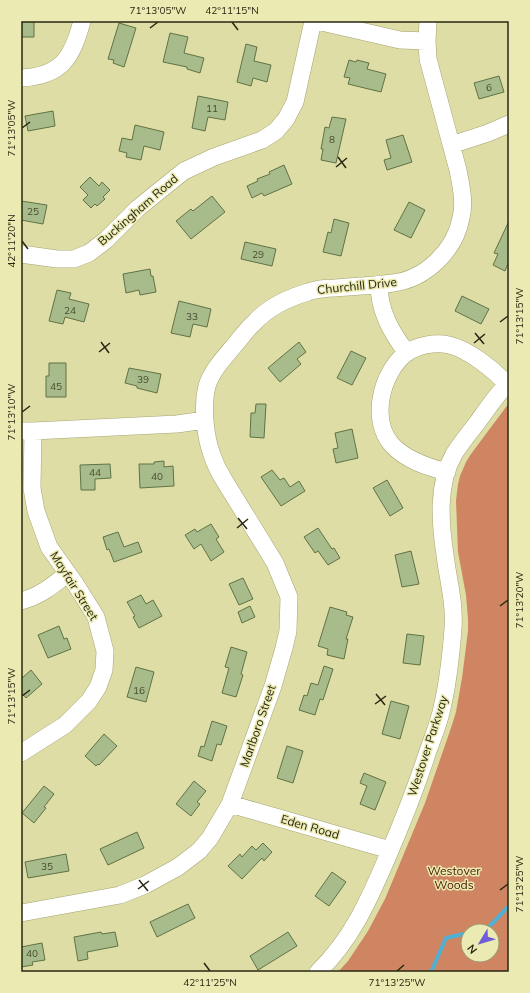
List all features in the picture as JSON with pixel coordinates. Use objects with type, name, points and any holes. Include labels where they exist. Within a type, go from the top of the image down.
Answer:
[{"type":"street","points":[[21,78],[34,77],[50,73],[62,65],[70,55],[82,21]]},
{"type":"street","name":"Buckingham Road","points":[[21,254],[57,259],[74,258],[88,253],[106,240],[138,208],[184,171],[214,157],[262,140],[276,131],[286,119],[295,102],[313,21]]},
{"type":"street","points":[[317,21],[400,40],[427,41]]},
{"type":"street","name":"Churchill Drive","points":[[205,420],[205,401],[208,386],[213,373],[254,322],[264,312],[278,303],[310,291],[404,281],[429,268],[441,258],[450,246],[462,218],[463,203],[458,170],[428,59],[428,21]]},
{"type":"street","points":[[451,145],[488,134],[509,124]]},
{"type":"street","points":[[379,284],[380,303],[384,314],[393,333],[407,353]]},
{"type":"street","name":"Westover Parkway","points":[[318,972],[337,952],[356,924],[372,893],[419,780],[439,721],[446,686],[454,619],[452,597],[444,554],[442,491],[447,472],[454,455],[508,383],[486,365],[458,348],[449,345],[430,344],[421,346],[407,353],[400,359],[394,368],[389,376],[381,399],[381,422],[384,432],[393,446],[400,452],[409,458],[447,472]]},
{"type":"street","points":[[27,431],[177,424],[205,420]]},
{"type":"street","name":"Marlboro Street","points":[[21,913],[120,895],[145,885],[178,867],[199,851],[210,838],[230,804],[284,648],[288,631],[289,597],[276,563],[216,466],[211,454],[205,420]]},
{"type":"street","name":"Mayfair Street","points":[[21,753],[65,725],[88,701],[98,687],[104,670],[105,651],[96,617],[49,547],[36,512],[32,488],[27,431]]},
{"type":"street","points":[[21,601],[47,590],[67,574]]},
{"type":"street","name":"Eden Road","points":[[230,804],[390,850]]},
{"type":"green space","name":"Westover Woods","points":[[509,403],[509,972],[338,972],[348,961],[368,931],[385,899],[425,803],[456,712],[468,631],[466,595],[458,552],[456,501],[460,476],[466,462]]},
{"type":"building","points":[[21,21],[34,21],[34,37],[21,37]]},
{"type":"building","points":[[119,23],[136,28],[124,67],[113,63],[114,60],[108,59]]},
{"type":"building","points":[[170,33],[188,37],[184,53],[204,58],[200,73],[187,69],[187,67],[163,62]]},
{"type":"building","points":[[246,44],[257,47],[254,61],[271,65],[267,82],[253,78],[251,86],[237,82]]},
{"type":"building","points":[[349,60],[369,63],[367,69],[386,74],[381,92],[348,84],[350,78],[344,77]]},
{"type":"building","points":[[499,76],[504,92],[479,99],[474,83]]},
{"type":"building","points":[[198,96],[228,102],[225,120],[208,117],[205,131],[192,128]]},
{"type":"building","points":[[53,111],[55,126],[28,131],[25,116]]},
{"type":"building","points":[[332,117],[346,119],[336,163],[321,160],[323,149],[321,149],[325,127],[329,128]]},
{"type":"building","points":[[135,125],[164,132],[160,150],[144,146],[141,160],[126,157],[127,153],[119,151],[122,138],[132,140]]},
{"type":"building","points":[[403,135],[412,162],[387,170],[384,160],[391,158],[386,140]]},
{"type":"building","points":[[284,165],[292,184],[264,196],[262,193],[252,198],[247,186],[258,181],[257,179],[270,174],[269,172]]},
{"type":"building","points":[[90,177],[99,186],[102,182],[110,190],[103,197],[105,199],[97,206],[95,204],[91,208],[83,200],[88,195],[80,187]]},
{"type":"building","points":[[212,196],[225,212],[191,239],[176,221],[191,209],[193,211]]},
{"type":"building","points":[[21,201],[47,205],[43,224],[21,220]]},
{"type":"building","points":[[409,202],[425,210],[411,238],[394,230]]},
{"type":"building","points":[[334,219],[349,223],[341,256],[323,252],[328,232],[331,233]]},
{"type":"building","points":[[509,221],[509,261],[505,271],[493,265],[498,254],[494,253]]},
{"type":"building","points":[[245,242],[276,249],[272,266],[241,259]]},
{"type":"building","points":[[150,269],[156,292],[140,295],[139,290],[126,293],[123,274]]},
{"type":"building","points":[[57,290],[71,293],[69,299],[89,304],[84,322],[65,317],[63,324],[49,321]]},
{"type":"building","points":[[462,296],[489,309],[481,324],[455,311]]},
{"type":"building","points":[[179,301],[211,309],[207,327],[193,324],[190,337],[171,333]]},
{"type":"building","points":[[299,342],[306,352],[297,359],[301,364],[280,382],[268,368]]},
{"type":"building","points":[[351,351],[366,358],[352,385],[337,378]]},
{"type":"building","points":[[49,363],[66,363],[66,397],[46,397],[46,376],[49,376]]},
{"type":"building","points":[[129,368],[161,374],[157,393],[125,383]]},
{"type":"building","points":[[256,404],[266,404],[264,438],[250,437],[251,413],[255,413]]},
{"type":"building","points":[[352,429],[358,458],[336,463],[333,449],[338,448],[335,433]]},
{"type":"building","points":[[164,461],[164,467],[173,466],[174,486],[140,488],[139,464],[154,464],[154,462]]},
{"type":"building","points":[[110,464],[111,478],[95,479],[95,490],[81,490],[80,465]]},
{"type":"building","points":[[272,470],[280,480],[284,478],[290,487],[299,481],[305,491],[281,506],[261,477]]},
{"type":"building","points":[[387,480],[403,508],[390,516],[373,488]]},
{"type":"building","points":[[211,524],[219,537],[216,539],[224,552],[211,561],[201,544],[194,549],[185,535],[195,529],[197,532]]},
{"type":"building","points":[[318,528],[340,558],[328,565],[318,551],[315,553],[304,537]]},
{"type":"building","points":[[118,532],[124,547],[138,542],[142,552],[114,562],[109,549],[107,550],[103,537]]},
{"type":"building","points":[[411,551],[419,584],[402,587],[395,555]]},
{"type":"building","points":[[243,578],[253,599],[239,605],[229,584]]},
{"type":"building","points":[[141,595],[146,604],[153,600],[162,616],[139,628],[133,617],[135,616],[127,602]]},
{"type":"building","points":[[250,606],[255,617],[242,623],[238,612]]},
{"type":"building","points":[[330,607],[347,612],[346,615],[353,617],[346,639],[348,639],[344,659],[327,655],[328,649],[318,646]]},
{"type":"building","points":[[59,626],[64,639],[67,638],[71,649],[48,658],[38,635]]},
{"type":"building","points":[[407,634],[424,636],[420,665],[403,663]]},
{"type":"building","points":[[231,647],[247,652],[241,674],[243,675],[236,697],[222,693],[229,668],[225,667]]},
{"type":"building","points":[[324,666],[333,669],[323,700],[320,699],[315,715],[299,710],[304,695],[307,696],[311,683],[318,685]]},
{"type":"building","points":[[136,667],[154,672],[146,702],[127,697]]},
{"type":"building","points":[[31,670],[42,684],[26,698],[21,692],[21,679]]},
{"type":"building","points":[[391,701],[409,706],[400,739],[382,734]]},
{"type":"building","points":[[212,721],[227,726],[221,745],[217,744],[212,761],[198,756],[201,746],[204,747]]},
{"type":"building","points":[[104,734],[117,746],[99,765],[98,764],[96,766],[85,756]]},
{"type":"building","points":[[287,746],[303,751],[293,783],[277,778]]},
{"type":"building","points":[[364,773],[386,782],[375,810],[360,804],[367,786],[360,783]]},
{"type":"building","points":[[194,781],[206,791],[197,802],[200,804],[191,816],[176,804]]},
{"type":"building","points":[[44,786],[54,794],[44,807],[46,808],[34,823],[22,813]]},
{"type":"building","points":[[137,832],[144,848],[108,865],[100,849]]},
{"type":"building","points":[[263,843],[272,852],[264,861],[262,858],[242,879],[228,866],[240,854],[242,857],[252,846],[256,850]]},
{"type":"building","points":[[66,854],[69,871],[28,878],[25,862]]},
{"type":"building","points":[[332,872],[346,882],[329,906],[315,896]]},
{"type":"building","points":[[188,904],[195,918],[157,937],[150,922]]},
{"type":"building","points":[[101,932],[102,934],[115,932],[118,946],[87,952],[88,959],[78,961],[74,937]]},
{"type":"building","points":[[288,932],[297,946],[258,970],[250,956]]},
{"type":"building","points":[[42,943],[45,960],[32,962],[33,965],[21,967],[21,947]]},
{"type":"waterway","points":[[493,923],[509,906]]},
{"type":"waterway","points":[[431,972],[446,938],[460,935]]}]
